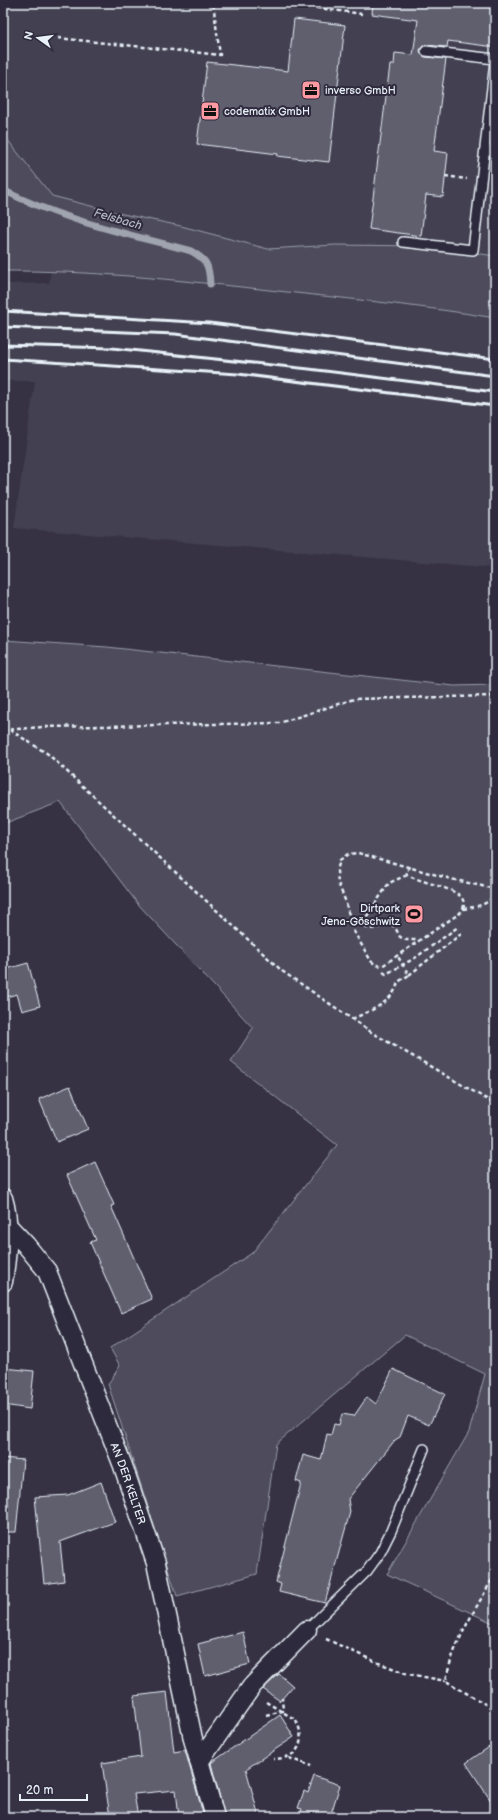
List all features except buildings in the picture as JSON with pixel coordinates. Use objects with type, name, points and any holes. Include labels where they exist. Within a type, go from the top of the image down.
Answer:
[{"type":"street","points":[[3,1198],[8,1226],[7,1251],[3,1282]]},
{"type":"street","name":"AN DER KELTER","points":[[8,1226],[26,1245],[46,1271],[124,1466],[156,1563],[199,1762],[215,1817]]},
{"type":"street","points":[[199,1762],[250,1689],[307,1630]]},
{"type":"lane","points":[[403,242],[473,250],[495,61],[426,51]]},
{"type":"lane","points":[[485,150],[495,151]]},
{"type":"lane","points":[[307,1630],[367,1571],[380,1553],[391,1531],[424,1450]]},
{"type":"path","points":[[58,38],[220,55],[213,3]]},
{"type":"path","points":[[282,3],[362,14]]},
{"type":"path","points":[[3,730],[43,727],[279,723],[354,699],[495,696]]},
{"type":"path","points":[[10,730],[48,754],[282,971],[371,1032],[495,1104]]},
{"type":"path","points":[[407,875],[416,880],[450,890],[461,895],[464,902],[464,908],[460,914],[382,966],[376,965],[371,961],[353,930],[346,900],[338,883],[337,871],[340,860],[348,854],[358,853],[495,889]]},
{"type":"path","points":[[407,875],[406,871],[410,867]]},
{"type":"path","points":[[407,875],[389,883],[365,919],[364,924],[367,928],[372,930],[385,924],[391,924],[396,929],[400,937],[406,940],[419,940]]},
{"type":"path","points":[[464,908],[484,906],[495,894]]},
{"type":"path","points":[[383,972],[386,974],[419,955],[458,927]]},
{"type":"path","points":[[352,1019],[383,1004],[396,990],[398,982],[461,934]]},
{"type":"path","points":[[397,955],[409,975]]},
{"type":"path","points":[[446,1681],[450,1664],[461,1637],[495,1574]]},
{"type":"path","points":[[307,1630],[376,1662],[408,1674],[446,1681],[495,1710]]},
{"type":"path","points":[[250,1689],[274,1708],[283,1711],[296,1720],[301,1736],[299,1745],[289,1758]]},
{"type":"path","points":[[282,1698],[283,1711]]},
{"type":"path","points":[[266,1715],[283,1711]]},
{"type":"path","points":[[273,1759],[289,1758],[311,1766]]},
{"type":"shaded area","points":[[3,3],[495,3],[495,568],[14,528],[35,381],[3,381],[3,284],[49,283],[51,270],[3,271]]},
{"type":"shaded area","points":[[3,134],[52,196],[118,213],[181,226],[268,249],[335,245],[427,246],[495,256],[495,318],[378,302],[164,279],[67,272],[3,271]]},
{"type":"shaded area","points":[[3,640],[107,647],[454,686],[495,685],[495,1624],[387,1574],[469,1432],[485,1374],[405,1335],[276,1444],[257,1574],[177,1596],[108,1384],[120,1366],[110,1348],[252,1253],[337,1145],[231,1062],[253,1028],[138,904],[60,802],[3,824]]},
{"type":"waterway","name":"Felsbach","points":[[3,190],[25,201],[71,218],[191,251],[204,260],[208,268],[210,284]]},
{"type":"railway","points":[[3,311],[210,323],[495,359]]},
{"type":"railway","points":[[3,327],[175,334],[495,376]]},
{"type":"railway","points":[[3,345],[112,348],[309,369],[495,392]]},
{"type":"railway","points":[[3,359],[238,374],[495,406]]},
{"type":"place","name":"inverso GmbH","points":[[311,90]]},
{"type":"place","name":"codematix GmbH","points":[[210,111]]},
{"type":"place","name":"Dirtpark Jena-Göschwitz","points":[[414,914]]}]
